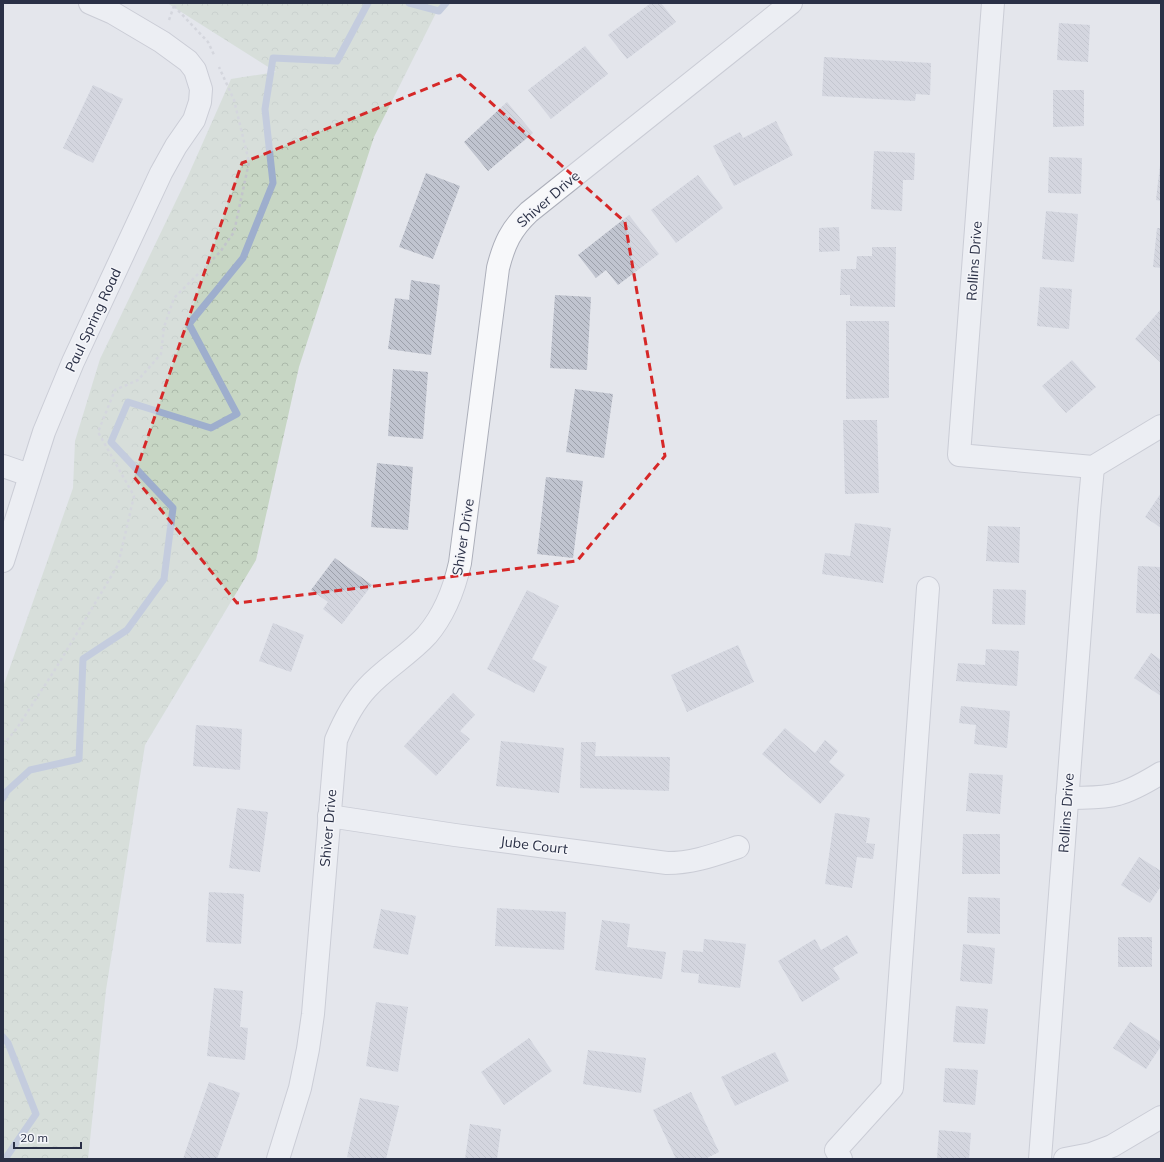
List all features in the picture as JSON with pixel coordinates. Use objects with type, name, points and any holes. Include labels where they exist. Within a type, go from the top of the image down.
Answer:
[{"type":"street","name":"Paul Spring Road","points":[[3,561],[44,432],[76,355],[161,173],[176,146],[194,120],[200,102],[201,89],[194,70],[188,61],[162,42],[113,13],[90,3]]},
{"type":"street","name":"Shiver Drive","points":[[278,1159],[300,1088],[313,1014],[336,740],[354,703],[367,688],[427,634],[444,611],[455,587],[460,564],[498,268],[502,249],[511,232],[529,212],[791,3]]},
{"type":"street","name":"Rollins Drive","points":[[992,3],[959,455],[1093,467],[1040,1159]]},
{"type":"street","points":[[1093,467],[1161,426]]},
{"type":"street","points":[[3,466],[30,475]]},
{"type":"street","points":[[839,1154],[892,1088],[928,588]]},
{"type":"street","points":[[1067,798],[1119,794],[1148,781],[1161,773]]},
{"type":"street","name":"Jube Court","points":[[329,816],[455,835],[667,863],[695,861],[738,848]]},
{"type":"street","points":[[1066,1159],[1091,1154],[1112,1146],[1161,1117]]},
{"type":"path","points":[[3,745],[17,728],[56,668],[118,564],[134,496],[98,432],[115,390],[138,380],[161,354],[164,326],[174,298],[220,252],[234,232],[240,208],[249,162],[234,100],[208,42],[174,6]]},
{"type":"highlighted area","points":[[460,75],[625,222],[665,456],[577,561],[237,603],[134,477],[242,163]]},
{"type":"green space","points":[[167,3],[441,3],[374,137],[299,367],[256,560],[145,745],[106,990],[88,1159],[3,1159],[3,687],[73,488],[75,441],[100,359],[188,176],[231,79],[276,72]]},
{"type":"building","points":[[651,3],[661,3],[676,22],[627,59],[608,35]]},
{"type":"building","points":[[1059,23],[1090,25],[1088,62],[1057,60]]},
{"type":"building","points":[[585,46],[608,74],[551,119],[528,90]]},
{"type":"building","points":[[824,57],[931,63],[930,95],[916,94],[915,101],[822,96]]},
{"type":"building","points":[[93,85],[123,99],[93,163],[63,148]]},
{"type":"building","points":[[1053,90],[1084,90],[1084,126],[1053,127]]},
{"type":"building","points":[[507,102],[533,133],[488,171],[464,142]]},
{"type":"building","points":[[776,121],[793,155],[734,186],[713,146],[740,132],[743,138]]},
{"type":"building","points":[[874,151],[915,153],[914,180],[903,180],[902,211],[871,209]]},
{"type":"building","points":[[1049,157],[1082,158],[1081,194],[1048,193]]},
{"type":"building","points":[[1161,165],[1161,201],[1156,200]]},
{"type":"building","points":[[426,173],[460,186],[433,259],[399,247]]},
{"type":"building","points":[[698,175],[723,208],[676,243],[651,210]]},
{"type":"building","points":[[1046,211],[1078,214],[1074,262],[1042,259]]},
{"type":"building","points":[[629,215],[659,254],[618,285],[606,270],[596,278],[578,255]]},
{"type":"building","points":[[839,227],[840,251],[819,252],[819,228]]},
{"type":"building","points":[[1157,228],[1161,228],[1161,268],[1153,267]]},
{"type":"building","points":[[872,247],[896,247],[895,307],[850,306],[850,295],[840,295],[841,269],[856,269],[857,256],[872,256]]},
{"type":"building","points":[[411,280],[440,285],[431,355],[388,349],[395,298],[409,300]]},
{"type":"building","points":[[1040,287],[1072,289],[1069,329],[1037,326]]},
{"type":"building","points":[[555,295],[591,297],[587,370],[550,368]]},
{"type":"building","points":[[1161,309],[1161,361],[1160,362],[1135,339]]},
{"type":"building","points":[[846,321],[889,321],[889,398],[846,399]]},
{"type":"building","points":[[1072,360],[1096,387],[1066,413],[1042,386]]},
{"type":"building","points":[[393,369],[428,372],[423,439],[388,436]]},
{"type":"building","points":[[575,389],[613,394],[604,458],[566,452]]},
{"type":"building","points":[[843,420],[877,420],[879,493],[845,494]]},
{"type":"building","points":[[377,463],[413,467],[408,530],[371,527]]},
{"type":"building","points":[[546,477],[583,481],[573,558],[537,554]]},
{"type":"building","points":[[1161,493],[1161,528],[1145,517]]},
{"type":"building","points":[[855,523],[891,528],[883,583],[822,574],[825,553],[850,556]]},
{"type":"building","points":[[988,526],[1020,527],[1019,563],[986,561]]},
{"type":"building","points":[[335,558],[372,585],[342,624],[323,609],[328,602],[311,590]]},
{"type":"building","points":[[1138,566],[1161,567],[1161,614],[1136,613]]},
{"type":"building","points":[[993,589],[1026,590],[1025,625],[992,624]]},
{"type":"building","points":[[527,590],[559,606],[532,659],[547,667],[534,693],[487,669]]},
{"type":"building","points":[[273,623],[304,635],[291,672],[259,661]]},
{"type":"building","points":[[738,645],[754,682],[687,712],[671,675]]},
{"type":"building","points":[[986,649],[1019,651],[1017,686],[956,681],[958,663],[985,665]]},
{"type":"building","points":[[1151,653],[1161,660],[1161,696],[1134,678]]},
{"type":"building","points":[[453,693],[475,715],[460,731],[470,739],[436,776],[404,746]]},
{"type":"building","points":[[961,706],[1010,711],[1007,748],[974,744],[976,725],[959,723]]},
{"type":"building","points":[[196,725],[242,729],[240,770],[193,766]]},
{"type":"building","points":[[785,728],[815,753],[825,740],[838,751],[829,762],[845,775],[820,804],[762,754]]},
{"type":"building","points":[[501,741],[564,748],[559,793],[496,786]]},
{"type":"building","points":[[581,742],[596,742],[595,756],[670,757],[669,791],[580,788]]},
{"type":"building","points":[[969,773],[1003,775],[1000,814],[966,811]]},
{"type":"building","points":[[237,808],[268,812],[260,872],[229,868]]},
{"type":"building","points":[[835,813],[870,818],[866,843],[875,844],[873,859],[857,857],[852,888],[825,884]]},
{"type":"building","points":[[963,834],[1000,834],[1000,874],[962,874]]},
{"type":"building","points":[[1139,857],[1161,871],[1161,886],[1150,903],[1121,885]]},
{"type":"building","points":[[209,892],[244,894],[241,944],[206,942]]},
{"type":"building","points":[[968,897],[1000,898],[1000,934],[967,933]]},
{"type":"building","points":[[497,908],[566,912],[564,950],[495,946]]},
{"type":"building","points":[[381,909],[416,916],[408,955],[373,948]]},
{"type":"building","points":[[602,920],[630,924],[627,947],[666,952],[662,979],[595,970]]},
{"type":"building","points":[[847,935],[858,953],[833,968],[840,979],[802,1002],[778,961],[815,939],[821,950]]},
{"type":"building","points":[[1118,937],[1152,937],[1152,967],[1118,967]]},
{"type":"building","points":[[704,939],[746,944],[740,988],[698,983],[699,974],[681,972],[683,950],[703,952]]},
{"type":"building","points":[[963,944],[995,948],[992,984],[960,981]]},
{"type":"building","points":[[214,988],[243,991],[240,1027],[248,1028],[245,1060],[207,1056]]},
{"type":"building","points":[[376,1002],[408,1007],[398,1072],[366,1066]]},
{"type":"building","points":[[956,1006],[988,1009],[985,1044],[953,1042]]},
{"type":"building","points":[[1130,1022],[1161,1042],[1161,1046],[1146,1069],[1113,1048]]},
{"type":"building","points":[[529,1038],[552,1071],[504,1105],[481,1072]]},
{"type":"building","points":[[588,1050],[646,1058],[641,1093],[583,1084]]},
{"type":"building","points":[[775,1052],[789,1081],[735,1106],[721,1077]]},
{"type":"building","points":[[945,1068],[978,1070],[975,1105],[943,1102]]},
{"type":"building","points":[[209,1082],[240,1093],[217,1159],[183,1159]]},
{"type":"building","points":[[691,1092],[719,1152],[705,1159],[676,1159],[653,1110]]},
{"type":"building","points":[[360,1098],[399,1106],[386,1159],[356,1159],[347,1157]]},
{"type":"building","points":[[470,1124],[501,1129],[497,1159],[465,1159]]},
{"type":"building","points":[[939,1130],[971,1133],[969,1159],[937,1159]]},
{"type":"waterway","points":[[3,798],[7,791],[30,770],[79,759],[83,659],[127,630],[164,579],[173,508],[111,442],[128,402],[211,428],[237,414],[189,324],[243,258],[273,183],[265,109],[273,58],[337,61],[368,3]]},
{"type":"waterway","points":[[409,3],[439,11],[446,3]]},
{"type":"waterway","points":[[3,1037],[8,1043],[36,1114],[5,1159]]}]
